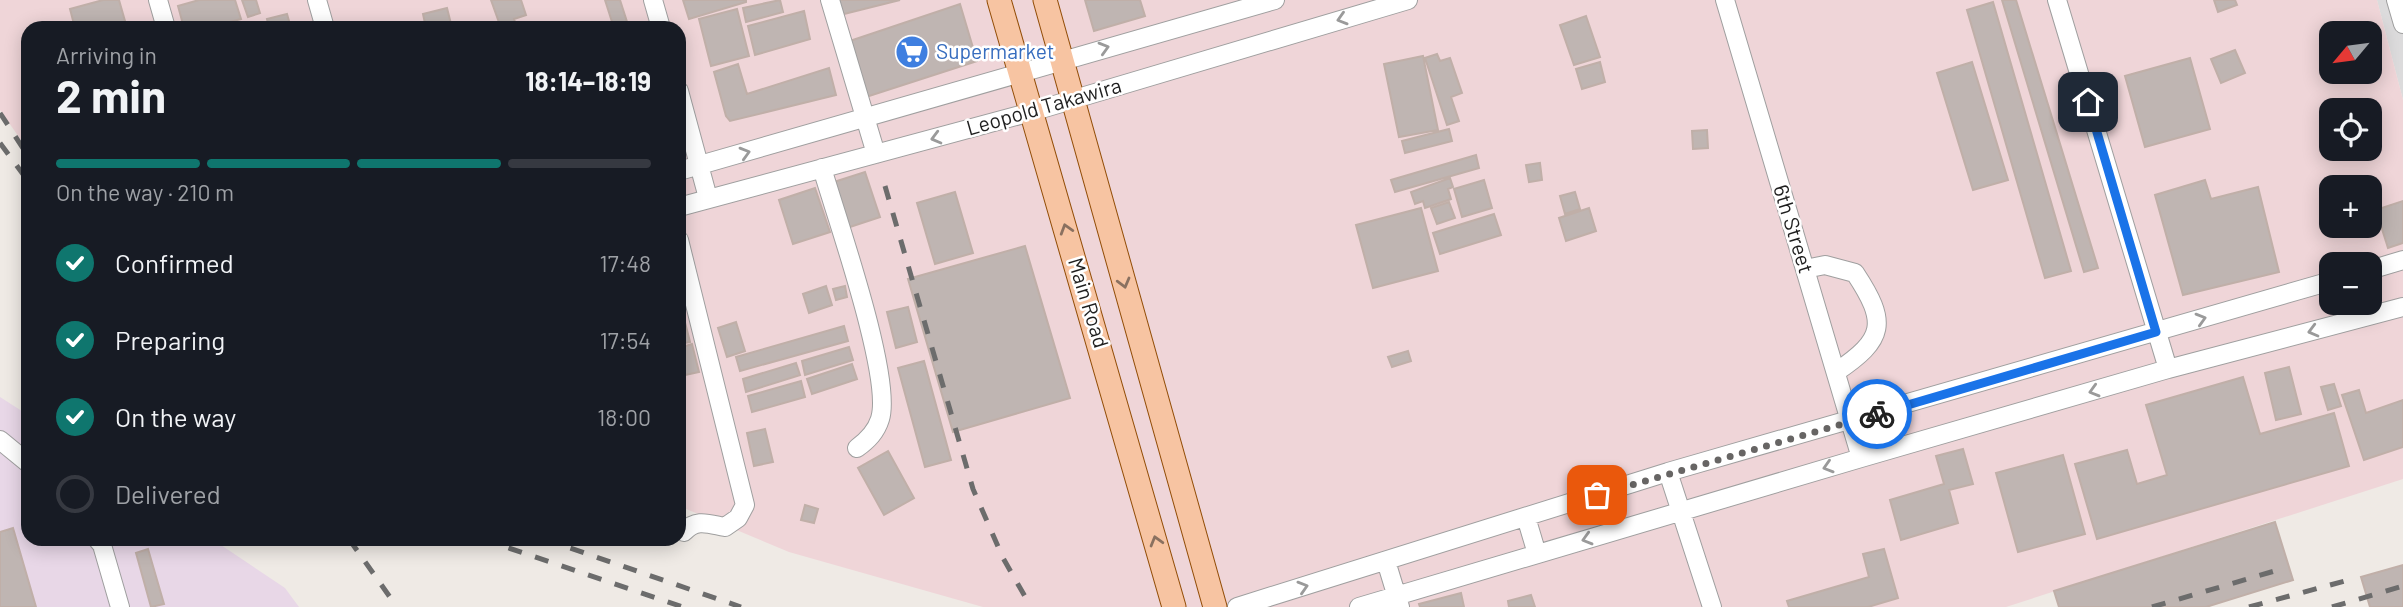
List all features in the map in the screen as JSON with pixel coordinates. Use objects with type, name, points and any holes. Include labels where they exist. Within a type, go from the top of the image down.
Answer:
[{"type":"main road","name":"Main Road","points":[[999,0],[1174,607]]},
{"type":"main road","name":"Main Road","points":[[1045,0],[1215,607]]},
{"type":"main road","points":[[1113,390],[1152,383]]},
{"type":"street","points":[[158,0],[164,21]]},
{"type":"street","points":[[317,0],[323,21]]},
{"type":"street","points":[[653,0],[659,21]]},
{"type":"street","points":[[830,0],[876,153]]},
{"type":"street","name":"Leopold Takawira","points":[[686,169],[1275,0]]},
{"type":"street","name":"Leopold Takawira","points":[[686,205],[1031,112],[1377,4],[1408,0]]},
{"type":"street","name":"6th Street","points":[[1725,0],[1861,458]]},
{"type":"street","points":[[2057,0],[2168,369]]},
{"type":"street","points":[[2396,0],[2403,24]]},
{"type":"street","points":[[686,116],[708,198]]},
{"type":"street","points":[[822,168],[864,312],[882,400],[881,417],[875,431],[858,449]]},
{"type":"street","points":[[2382,266],[2403,260]]},
{"type":"street","points":[[1805,269],[1825,265],[1856,273],[1867,290],[1879,326],[1874,340],[1861,355],[1836,372]]},
{"type":"street","points":[[686,268],[745,505],[738,518],[725,527],[702,522],[691,524],[686,529]]},
{"type":"street","points":[[1237,607],[1668,472],[2319,284]]},
{"type":"street","points":[[1359,607],[1398,601],[1537,554],[2168,369],[2403,307]]},
{"type":"street","points":[[0,440],[21,457]]},
{"type":"street","points":[[1668,472],[1712,607]]},
{"type":"street","points":[[1526,517],[1537,554]]},
{"type":"street","points":[[102,546],[120,607]]},
{"type":"street","points":[[1386,561],[1398,601]]},
{"type":"shaded area","points":[[0,0],[2377,0],[2403,100],[2403,479],[2006,607],[983,607],[789,552],[686,509],[686,21],[21,21],[21,140],[0,110]]},
{"type":"shaded area","points":[[2377,0],[2403,0],[2403,100]]},
{"type":"shaded area","points":[[0,397],[21,410],[21,546],[222,546],[285,588],[299,607],[0,607]]},
{"type":"building","points":[[103,0],[119,0],[125,21],[73,21],[70,9]]},
{"type":"building","points":[[199,0],[235,0],[241,19],[182,21],[178,6]]},
{"type":"building","points":[[242,0],[256,0],[260,13],[248,17]]},
{"type":"building","points":[[491,0],[521,0],[526,15],[515,21],[498,21]]},
{"type":"building","points":[[605,0],[620,0],[627,21],[612,21]]},
{"type":"building","points":[[683,0],[746,0],[746,2],[689,19]]},
{"type":"building","points":[[780,0],[783,12],[746,22],[743,8]]},
{"type":"building","points":[[837,0],[900,0],[840,15]]},
{"type":"building","points":[[1085,0],[1140,0],[1145,16],[1094,31]]},
{"type":"building","points":[[2002,0],[2016,0],[2098,268],[2084,272]]},
{"type":"building","points":[[2214,0],[2235,0],[2237,5],[2218,12]]},
{"type":"building","points":[[1993,2],[2071,271],[2045,278],[1967,10]]},
{"type":"building","name":"Supermarket","points":[[960,4],[977,61],[863,98],[847,42]]},
{"type":"building","points":[[447,8],[450,21],[424,21],[423,14]]},
{"type":"building","points":[[737,9],[749,56],[711,66],[699,19]]},
{"type":"building","points":[[804,11],[810,39],[755,55],[748,26]]},
{"type":"building","points":[[287,14],[289,21],[267,21]]},
{"type":"building","points":[[1586,16],[1600,57],[1574,65],[1560,25]]},
{"type":"building","points":[[2235,50],[2245,73],[2221,83],[2211,59]]},
{"type":"building","points":[[1437,54],[1440,61],[1450,58],[1462,93],[1451,97],[1459,121],[1447,125],[1425,58]]},
{"type":"building","points":[[1423,56],[1438,130],[1399,137],[1384,64]]},
{"type":"building","points":[[2190,58],[2210,129],[2145,147],[2125,76]]},
{"type":"building","points":[[1600,62],[1605,82],[1582,89],[1576,69]]},
{"type":"building","points":[[1972,62],[2008,180],[1973,190],[1937,73]]},
{"type":"building","points":[[738,64],[747,94],[829,68],[836,95],[730,121],[726,116],[714,72]]},
{"type":"building","points":[[1449,129],[1452,141],[1405,153],[1402,141]]},
{"type":"building","points":[[1707,130],[1708,148],[1693,149],[1692,131]]},
{"type":"building","points":[[1476,155],[1479,168],[1395,192],[1391,180]]},
{"type":"building","points":[[1540,163],[1542,180],[1529,182],[1526,165]]},
{"type":"building","points":[[865,172],[880,217],[847,228],[831,183]]},
{"type":"building","points":[[1450,178],[1453,187],[1448,189],[1451,199],[1425,208],[1423,201],[1415,204],[1411,192]]},
{"type":"building","points":[[1484,180],[1492,208],[1462,217],[1454,189]]},
{"type":"building","points":[[2205,180],[2211,199],[2258,187],[2279,272],[2183,295],[2155,195]]},
{"type":"building","points":[[815,188],[830,232],[793,244],[779,200]]},
{"type":"building","points":[[955,192],[973,253],[935,264],[917,203]]},
{"type":"building","points":[[1575,192],[1580,209],[1565,214],[1560,196]]},
{"type":"building","points":[[2403,201],[2403,243],[2388,248],[2382,229],[2382,208]]},
{"type":"building","points":[[1449,202],[1455,218],[1437,224],[1431,208]]},
{"type":"building","points":[[1421,208],[1438,271],[1373,288],[1356,225]]},
{"type":"building","points":[[1589,208],[1596,231],[1566,241],[1559,218]]},
{"type":"building","points":[[1494,214],[1501,235],[1440,254],[1433,233]]},
{"type":"building","points":[[1025,246],[1070,398],[953,432],[908,279]]},
{"type":"building","points":[[826,286],[832,305],[809,313],[803,294]]},
{"type":"building","points":[[845,286],[847,297],[836,300],[833,289]]},
{"type":"building","points":[[908,307],[917,342],[896,348],[887,312]]},
{"type":"building","points":[[736,322],[745,351],[727,357],[718,328]]},
{"type":"building","points":[[686,326],[690,342],[686,343]]},
{"type":"building","points":[[844,326],[848,341],[740,371],[736,357]]},
{"type":"building","points":[[692,344],[699,372],[686,375],[686,346]]},
{"type":"building","points":[[849,347],[853,360],[805,375],[802,361]]},
{"type":"building","points":[[1408,351],[1411,361],[1392,367],[1388,357]]},
{"type":"building","points":[[924,361],[951,460],[925,467],[898,368]]},
{"type":"building","points":[[796,363],[800,375],[746,392],[743,379]]},
{"type":"building","points":[[852,364],[857,379],[812,394],[807,379]]},
{"type":"building","points":[[2289,367],[2301,414],[2276,420],[2265,373]]},
{"type":"building","points":[[2243,377],[2260,434],[2334,413],[2349,466],[2097,539],[2075,464],[2127,450],[2137,484],[2167,475],[2146,405]]},
{"type":"building","points":[[801,381],[805,397],[752,412],[748,396]]},
{"type":"building","points":[[2334,384],[2341,406],[2328,410],[2321,387]]},
{"type":"building","points":[[2359,390],[2366,413],[2403,400],[2403,447],[2364,460],[2342,395]]},
{"type":"building","points":[[765,429],[773,462],[754,466],[747,433]]},
{"type":"building","points":[[1963,449],[1973,484],[1949,490],[1958,523],[1901,540],[1890,500],[1944,484],[1936,456]]},
{"type":"building","points":[[888,451],[914,498],[884,515],[858,468]]},
{"type":"building","points":[[2063,455],[2085,534],[2018,552],[1996,473]]},
{"type":"building","points":[[805,505],[818,509],[814,523],[801,520]]},
{"type":"building","points":[[2275,522],[2293,580],[2206,607],[2059,607],[2054,591]]},
{"type":"building","points":[[13,528],[36,607],[0,607],[0,532]]},
{"type":"building","points":[[148,549],[164,604],[151,607],[136,553]]},
{"type":"building","points":[[1884,549],[1898,598],[1868,607],[1789,607],[1787,601],[1869,577],[1863,554]]},
{"type":"building","points":[[2403,565],[2403,607],[2370,607],[2361,577]]},
{"type":"building","points":[[1461,593],[1464,607],[1420,607],[1419,604]]},
{"type":"building","points":[[1531,595],[1535,607],[1509,607],[1508,601]]},
{"type":"railway","points":[[0,113],[21,145]]},
{"type":"railway","points":[[0,143],[21,172]]},
{"type":"railway","points":[[885,186],[973,489],[1003,558],[1031,607]]},
{"type":"railway","points":[[354,546],[397,607]]},
{"type":"railway","points":[[503,546],[683,607]]},
{"type":"railway","points":[[564,546],[741,607]]},
{"type":"railway","points":[[2152,607],[2278,570]]},
{"type":"railway","points":[[2249,607],[2352,579]]},
{"type":"railway","points":[[2332,607],[2403,586]]},
{"type":"way so far","points":[[1597,495],[1668,472],[1877,414]]},
{"type":"place","name":"Supermarket","points":[[912,52]]},
{"type":"route","points":[[1877,414],[2156,332],[2088,102]]}]
